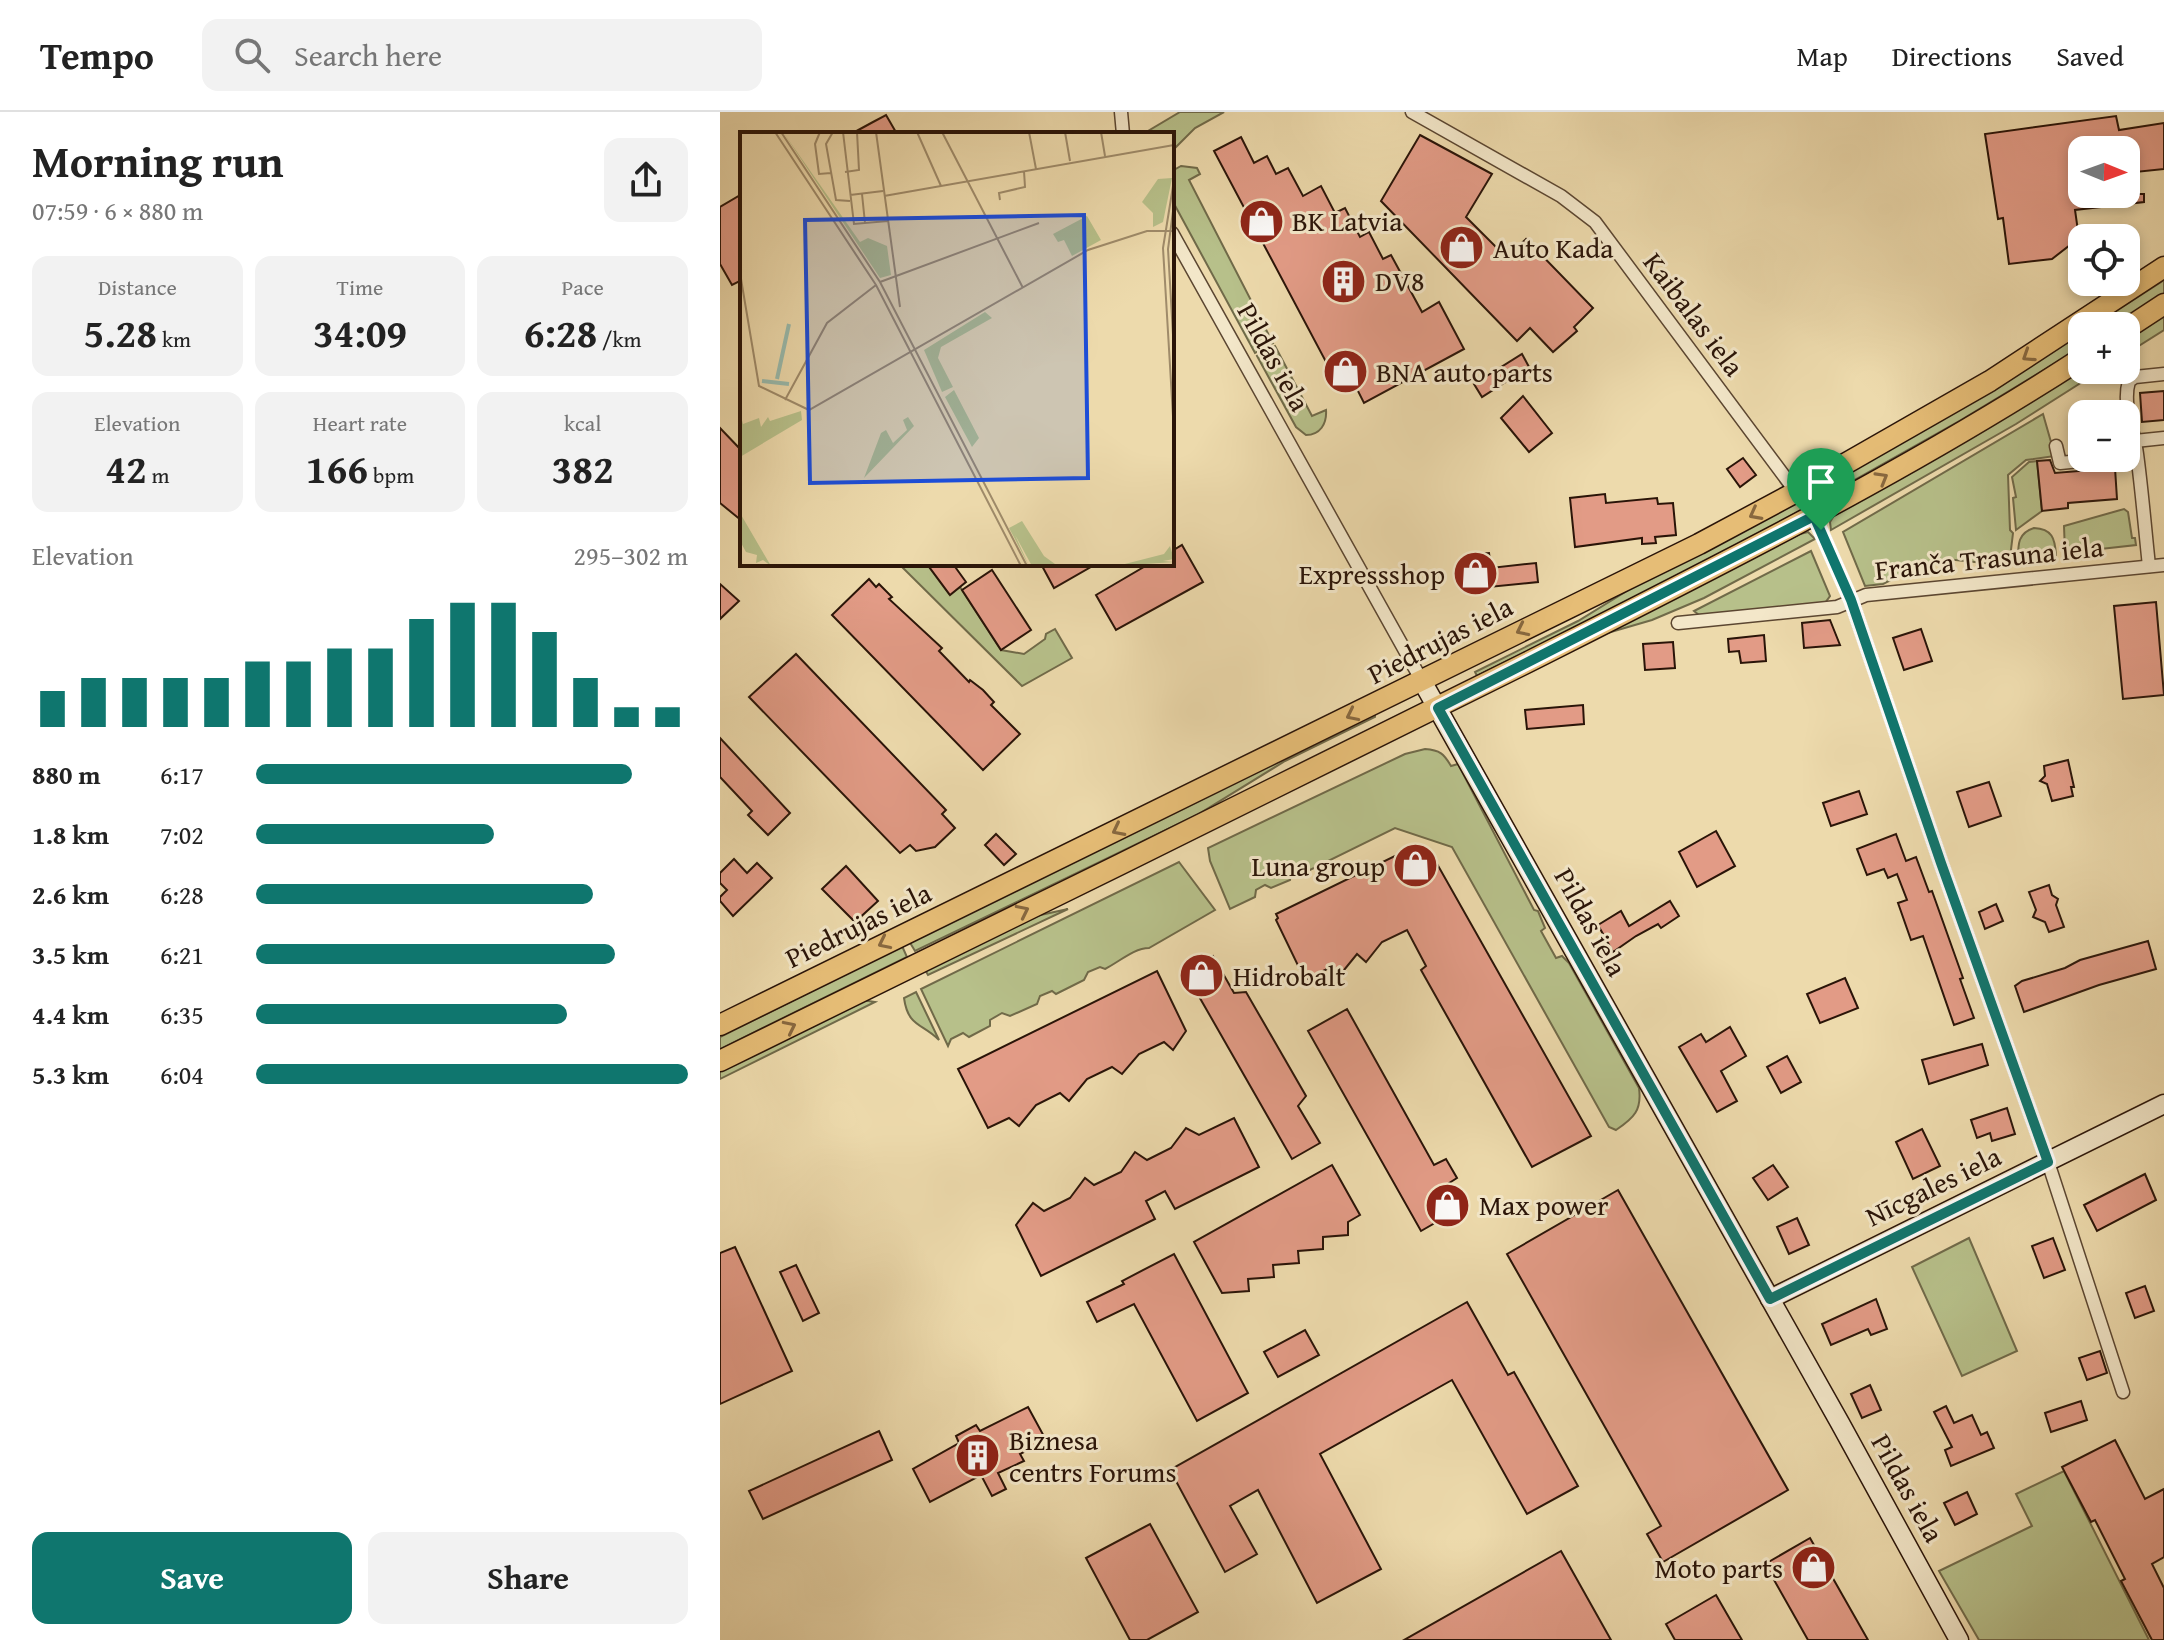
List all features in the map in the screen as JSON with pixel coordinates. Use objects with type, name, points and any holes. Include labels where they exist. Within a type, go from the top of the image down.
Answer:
[{"type":"main road","name":"Piedrujas iela","points":[[720,1025],[1699,544],[1990,381],[2164,267]]},
{"type":"main road","points":[[2140,320],[2164,304]]},
{"type":"main road","points":[[720,1061],[1438,708],[1814,516],[2068,366]]},
{"type":"street","points":[[1121,112],[1123,132]]},
{"type":"street","name":"Kaibalas iela","points":[[1412,112],[1561,196],[1595,222],[1796,492]]},
{"type":"street","name":"Pildas iela","points":[[1174,237],[1959,1640]]},
{"type":"street","points":[[2128,400],[2129,381],[2135,377],[2164,374]]},
{"type":"street","points":[[2140,440],[2164,438]]},
{"type":"street","points":[[2056,446],[2060,463],[2068,462]]},
{"type":"street","points":[[2134,472],[2149,566]]},
{"type":"street","points":[[1814,516],[1851,600],[2048,1162],[2123,1392]]},
{"type":"street","name":"Franča Trasuna iela","points":[[1678,623],[1837,607],[1866,595],[2164,565]]},
{"type":"street","name":"Nīcgales iela","points":[[1770,1299],[2164,1104]]},
{"type":"green space","points":[[1180,112],[1224,112],[1195,128],[1174,149],[1174,132],[1146,132]]},
{"type":"green space","points":[[1181,166],[1197,168],[1200,174],[1189,180],[1273,343],[1255,353],[1174,204],[1174,170]]},
{"type":"green space","points":[[2164,280],[2164,294],[2136,312],[2115,312],[2140,296]]},
{"type":"green space","points":[[2164,315],[2164,330],[2140,345],[2140,331]]},
{"type":"green space","points":[[2068,342],[2068,355],[1961,420],[1709,562],[1477,676],[1475,672],[1578,621],[1643,581],[1960,408]]},
{"type":"green space","points":[[1275,346],[1312,416],[1326,410],[1324,424],[1315,433],[1306,435],[1296,427],[1257,356]]},
{"type":"green space","points":[[2068,376],[2068,384],[2079,384],[2016,424],[1831,530],[1830,522],[1835,514]]},
{"type":"green space","points":[[2043,414],[2055,456],[2026,460],[2008,475],[2010,530],[2013,533],[2010,558],[1984,563],[1946,559],[1920,565],[1883,584],[1865,586],[1843,532]]},
{"type":"green space","points":[[2037,461],[2042,511],[2016,530],[2013,498],[2016,497],[2012,477],[2029,462]]},
{"type":"green space","points":[[2124,509],[2128,512],[2136,545],[2065,553],[2064,526]]},
{"type":"green space","points":[[2034,528],[2045,530],[2051,536],[2056,555],[2018,559],[2022,536]]},
{"type":"green space","points":[[1808,532],[1815,539],[1704,598],[1652,620],[1604,634],[1800,534]]},
{"type":"green space","points":[[1811,551],[1830,596],[1825,603],[1699,615],[1694,611]]},
{"type":"green space","points":[[901,566],[930,566],[949,594],[960,587],[1001,650],[1024,654],[1055,629],[1072,658],[1022,686]]},
{"type":"green space","points":[[1375,713],[1375,717],[1285,761],[1197,815],[915,951],[909,941]]},
{"type":"green space","points":[[1425,749],[1441,753],[1451,766],[1458,764],[1534,910],[1538,911],[1545,928],[1541,931],[1556,958],[1562,956],[1569,963],[1639,1088],[1635,1113],[1616,1130],[1609,1127],[1452,847],[1395,828],[1310,870],[1302,868],[1291,873],[1290,880],[1271,888],[1265,885],[1256,890],[1255,897],[1230,909],[1210,861],[1208,848],[1405,754]]},
{"type":"green space","points":[[1179,862],[1215,910],[1149,948],[1132,953],[1105,969],[1100,967],[1088,972],[1084,980],[1056,994],[1052,991],[1040,996],[1037,1004],[1010,1016],[1002,1013],[990,1020],[990,1026],[969,1037],[963,1033],[951,1039],[948,1046],[921,989]]},
{"type":"green space","points":[[1068,909],[928,975],[924,968],[1036,916]]},
{"type":"green space","points":[[902,946],[907,957],[720,1049],[720,1037]]},
{"type":"green space","points":[[916,992],[939,1040],[912,1020],[909,1014],[904,998]]},
{"type":"green space","points":[[862,1000],[875,1002],[720,1079],[720,1070]]},
{"type":"green space","points":[[1969,1238],[2017,1351],[1962,1376],[1912,1267]]},
{"type":"green space","points":[[2064,1471],[2149,1640],[1979,1640],[1939,1571],[2032,1526],[2016,1494]]},
{"type":"building","points":[[886,115],[896,132],[855,132]]},
{"type":"building","points":[[2116,116],[2119,130],[2164,123],[2164,169],[2140,172],[2140,136],[2068,136],[2068,208],[2092,208],[2075,210],[2077,224],[2068,224],[2068,247],[2052,259],[2009,264],[2003,218],[1998,219],[1985,134]]},
{"type":"building","name":"Auto Kada","points":[[1420,135],[1492,174],[1466,217],[1506,257],[1526,239],[1593,308],[1574,327],[1577,331],[1553,352],[1530,328],[1517,341],[1381,201]]},
{"type":"building","name":"DV8","points":[[1241,137],[1254,163],[1267,156],[1276,174],[1288,168],[1303,196],[1321,186],[1335,213],[1345,208],[1360,237],[1369,232],[1383,259],[1391,255],[1422,312],[1439,302],[1464,349],[1364,403],[1355,385],[1342,392],[1214,151]]},
{"type":"building","points":[[740,195],[740,281],[732,285],[720,264],[720,207]]},
{"type":"building","points":[[1522,354],[1529,367],[1482,397],[1474,384]]},
{"type":"building","points":[[2164,391],[2164,420],[2142,422],[2140,393]]},
{"type":"building","points":[[1523,396],[1552,433],[1529,452],[1501,418]]},
{"type":"building","points":[[720,428],[740,449],[740,519],[720,503]]},
{"type":"building","points":[[1743,458],[1756,475],[1740,487],[1727,469]]},
{"type":"building","points":[[2050,460],[2055,473],[2115,472],[2117,499],[2068,503],[2068,508],[2042,511],[2037,461]]},
{"type":"building","points":[[1605,494],[1606,503],[1657,498],[1658,504],[1673,503],[1676,535],[1655,537],[1656,543],[1642,544],[1642,538],[1575,547],[1570,498]]},
{"type":"building","points":[[1182,545],[1203,582],[1116,630],[1096,595],[1146,566],[1174,566],[1174,550]]},
{"type":"building","points":[[1489,553],[1491,568],[1536,563],[1538,582],[1469,589],[1466,555]]},
{"type":"building","points":[[928,566],[954,566],[966,582],[950,595]]},
{"type":"building","points":[[1042,566],[1092,566],[1054,588]]},
{"type":"building","points":[[992,570],[1031,630],[1001,650],[962,590]]},
{"type":"building","points":[[869,579],[876,587],[879,584],[892,597],[889,599],[942,648],[939,651],[969,682],[983,690],[994,702],[991,705],[1020,734],[983,770],[832,615]]},
{"type":"building","points":[[720,584],[739,601],[720,619]]},
{"type":"building","points":[[2156,602],[2164,695],[2123,699],[2114,606]]},
{"type":"building","points":[[1830,620],[1840,645],[1804,648],[1802,623]]},
{"type":"building","points":[[1921,629],[1932,661],[1904,670],[1893,638]]},
{"type":"building","points":[[1764,635],[1766,661],[1741,663],[1739,651],[1729,652],[1728,639]]},
{"type":"building","points":[[1673,642],[1675,668],[1645,670],[1643,644]]},
{"type":"building","points":[[796,654],[946,810],[942,814],[955,828],[935,847],[916,851],[910,845],[900,853],[749,697]]},
{"type":"building","points":[[1583,705],[1584,724],[1527,729],[1525,710]]},
{"type":"building","points":[[720,738],[790,813],[768,835],[748,815],[752,811],[720,777]]},
{"type":"building","points":[[2068,760],[2073,796],[2052,801],[2047,784],[2040,781],[2045,776],[2044,766]]},
{"type":"building","points":[[1989,782],[2001,816],[1969,827],[1957,792]]},
{"type":"building","points":[[1859,791],[1867,814],[1831,826],[1823,803]]},
{"type":"building","points":[[1716,831],[1735,866],[1697,887],[1679,852]]},
{"type":"building","points":[[996,834],[1016,854],[1004,865],[985,845]]},
{"type":"building","points":[[1896,834],[1906,861],[1916,857],[1929,892],[1932,891],[1974,1018],[1954,1025],[1923,936],[1911,940],[1898,903],[1907,900],[1897,874],[1888,878],[1884,869],[1867,875],[1857,849]]},
{"type":"building","points":[[1403,852],[1436,862],[1591,1136],[1532,1167],[1421,970],[1426,966],[1407,930],[1382,942],[1366,962],[1357,954],[1340,975],[1331,967],[1305,980],[1276,920],[1276,914]]},
{"type":"building","points":[[734,859],[747,873],[757,863],[772,878],[733,916],[720,901],[727,890],[720,883],[720,873]]},
{"type":"building","points":[[846,866],[878,901],[855,922],[822,889]]},
{"type":"building","points":[[2049,885],[2052,895],[2058,899],[2056,905],[2064,927],[2049,932],[2045,922],[2033,917],[2036,910],[2029,892]]},
{"type":"building","points":[[1670,901],[1679,916],[1661,928],[1658,924],[1636,936],[1613,952],[1598,925],[1621,911],[1629,926]]},
{"type":"building","points":[[1996,904],[2003,921],[1985,929],[1979,912]]},
{"type":"building","points":[[2148,941],[2156,969],[2099,985],[2024,1012],[2015,986],[2022,981],[2065,968],[2080,960]]},
{"type":"building","points":[[1213,956],[1234,993],[1246,992],[1306,1096],[1298,1106],[1320,1143],[1292,1159],[1185,972]]},
{"type":"building","points":[[1157,971],[1186,1031],[1173,1050],[1164,1042],[1139,1054],[1122,1074],[1112,1067],[1087,1079],[1069,1101],[1060,1093],[1036,1105],[1019,1126],[1009,1118],[988,1128],[958,1069]]},
{"type":"building","points":[[1845,978],[1858,1008],[1820,1023],[1807,994]]},
{"type":"building","points":[[1347,1009],[1434,1165],[1446,1159],[1457,1178],[1446,1185],[1459,1209],[1421,1231],[1308,1031]]},
{"type":"building","points":[[1730,1027],[1746,1056],[1721,1071],[1737,1101],[1717,1112],[1679,1047],[1701,1034],[1706,1042]]},
{"type":"building","points":[[1982,1044],[1988,1065],[1929,1084],[1922,1060]]},
{"type":"building","points":[[1787,1056],[1801,1082],[1781,1093],[1767,1067]]},
{"type":"building","points":[[2007,1108],[2015,1134],[1992,1141],[1990,1133],[1977,1138],[1971,1120]]},
{"type":"building","points":[[1234,1118],[1259,1167],[1175,1209],[1165,1191],[1146,1201],[1155,1219],[1041,1276],[1016,1225],[1033,1203],[1044,1211],[1070,1198],[1085,1178],[1094,1185],[1121,1172],[1135,1152],[1147,1160],[1171,1148],[1186,1128],[1199,1135]]},
{"type":"building","points":[[1922,1129],[1940,1166],[1913,1179],[1896,1142]]},
{"type":"building","points":[[1332,1165],[1360,1215],[1348,1222],[1348,1235],[1323,1237],[1323,1249],[1298,1251],[1299,1263],[1273,1265],[1274,1277],[1248,1279],[1249,1291],[1222,1293],[1194,1242]]},
{"type":"building","points":[[1773,1165],[1788,1187],[1768,1200],[1753,1178]]},
{"type":"building","points":[[2145,1174],[2156,1200],[2097,1231],[2084,1205]]},
{"type":"building","points":[[1618,1190],[1788,1490],[1663,1562],[1647,1534],[1661,1526],[1507,1254]]},
{"type":"building","points":[[1797,1218],[1809,1245],[1789,1254],[1777,1227]]},
{"type":"building","points":[[2053,1238],[2065,1270],[2044,1278],[2032,1246]]},
{"type":"building","points":[[735,1247],[792,1371],[720,1404],[720,1253]]},
{"type":"building","points":[[1174,1254],[1248,1393],[1197,1421],[1134,1304],[1097,1322],[1087,1302]]},
{"type":"building","points":[[796,1265],[819,1313],[803,1321],[780,1272]]},
{"type":"building","points":[[2145,1286],[2154,1311],[2135,1318],[2126,1293]]},
{"type":"building","points":[[1876,1299],[1887,1329],[1871,1335],[1868,1329],[1831,1345],[1822,1324]]},
{"type":"building","points":[[1467,1302],[1508,1375],[1514,1372],[1578,1486],[1527,1514],[1452,1380],[1320,1454],[1381,1569],[1317,1603],[1258,1490],[1230,1506],[1257,1554],[1225,1572],[1170,1470]]},
{"type":"building","points":[[1305,1330],[1319,1355],[1278,1377],[1264,1352]]},
{"type":"building","points":[[2100,1351],[2107,1373],[2087,1380],[2079,1358]]},
{"type":"building","points":[[1870,1385],[1881,1410],[1862,1418],[1851,1394]]},
{"type":"building","points":[[2081,1401],[2087,1420],[2051,1432],[2045,1413]]},
{"type":"building","points":[[1946,1406],[1954,1423],[1972,1415],[1981,1435],[1987,1432],[1994,1448],[1951,1466],[1945,1450],[1952,1447],[1934,1412]]},
{"type":"building","name":"Biznesa centrs Forums","points":[[1028,1407],[1046,1440],[1020,1454],[1024,1461],[998,1473],[1006,1489],[992,1496],[981,1475],[930,1502],[913,1469],[959,1443],[956,1436],[976,1425],[980,1431]]},
{"type":"building","points":[[879,1431],[892,1460],[763,1519],[749,1491]]},
{"type":"building","points":[[2115,1440],[2145,1499],[2164,1489],[2164,1557],[2152,1564],[2164,1588],[2164,1640],[2152,1640],[2121,1581],[2125,1579],[2095,1520],[2091,1522],[2062,1467]]},
{"type":"building","points":[[1967,1492],[1977,1514],[1955,1525],[1944,1503]]},
{"type":"building","points":[[1150,1524],[1198,1612],[1147,1640],[1130,1640],[1086,1558]]},
{"type":"building","points":[[1810,1538],[1868,1640],[1808,1640],[1765,1564]]},
{"type":"building","points":[[1561,1551],[1611,1640],[1404,1640]]},
{"type":"building","points":[[1716,1595],[1742,1640],[1675,1640],[1666,1624]]},
{"type":"place","name":"BK Latvia","points":[[1261,221]]},
{"type":"place","name":"Auto Kada","points":[[1462,248]]},
{"type":"place","name":"DV8","points":[[1344,281]]},
{"type":"place","name":"BNA auto parts","points":[[1345,372]]},
{"type":"place","name":"Expressshop","points":[[1476,574]]},
{"type":"place","name":"Luna group","points":[[1416,866]]},
{"type":"place","name":"Hidrobalt","points":[[1202,976]]},
{"type":"place","name":"Max power","points":[[1448,1205]]},
{"type":"place","name":"Biznesa centrs Forums","points":[[978,1456]]},
{"type":"place","name":"Moto parts","points":[[1814,1568]]},
{"type":"route","points":[[1814,516],[1821,530],[1851,600],[2048,1162],[1770,1299],[1438,708],[1814,516]]}]
